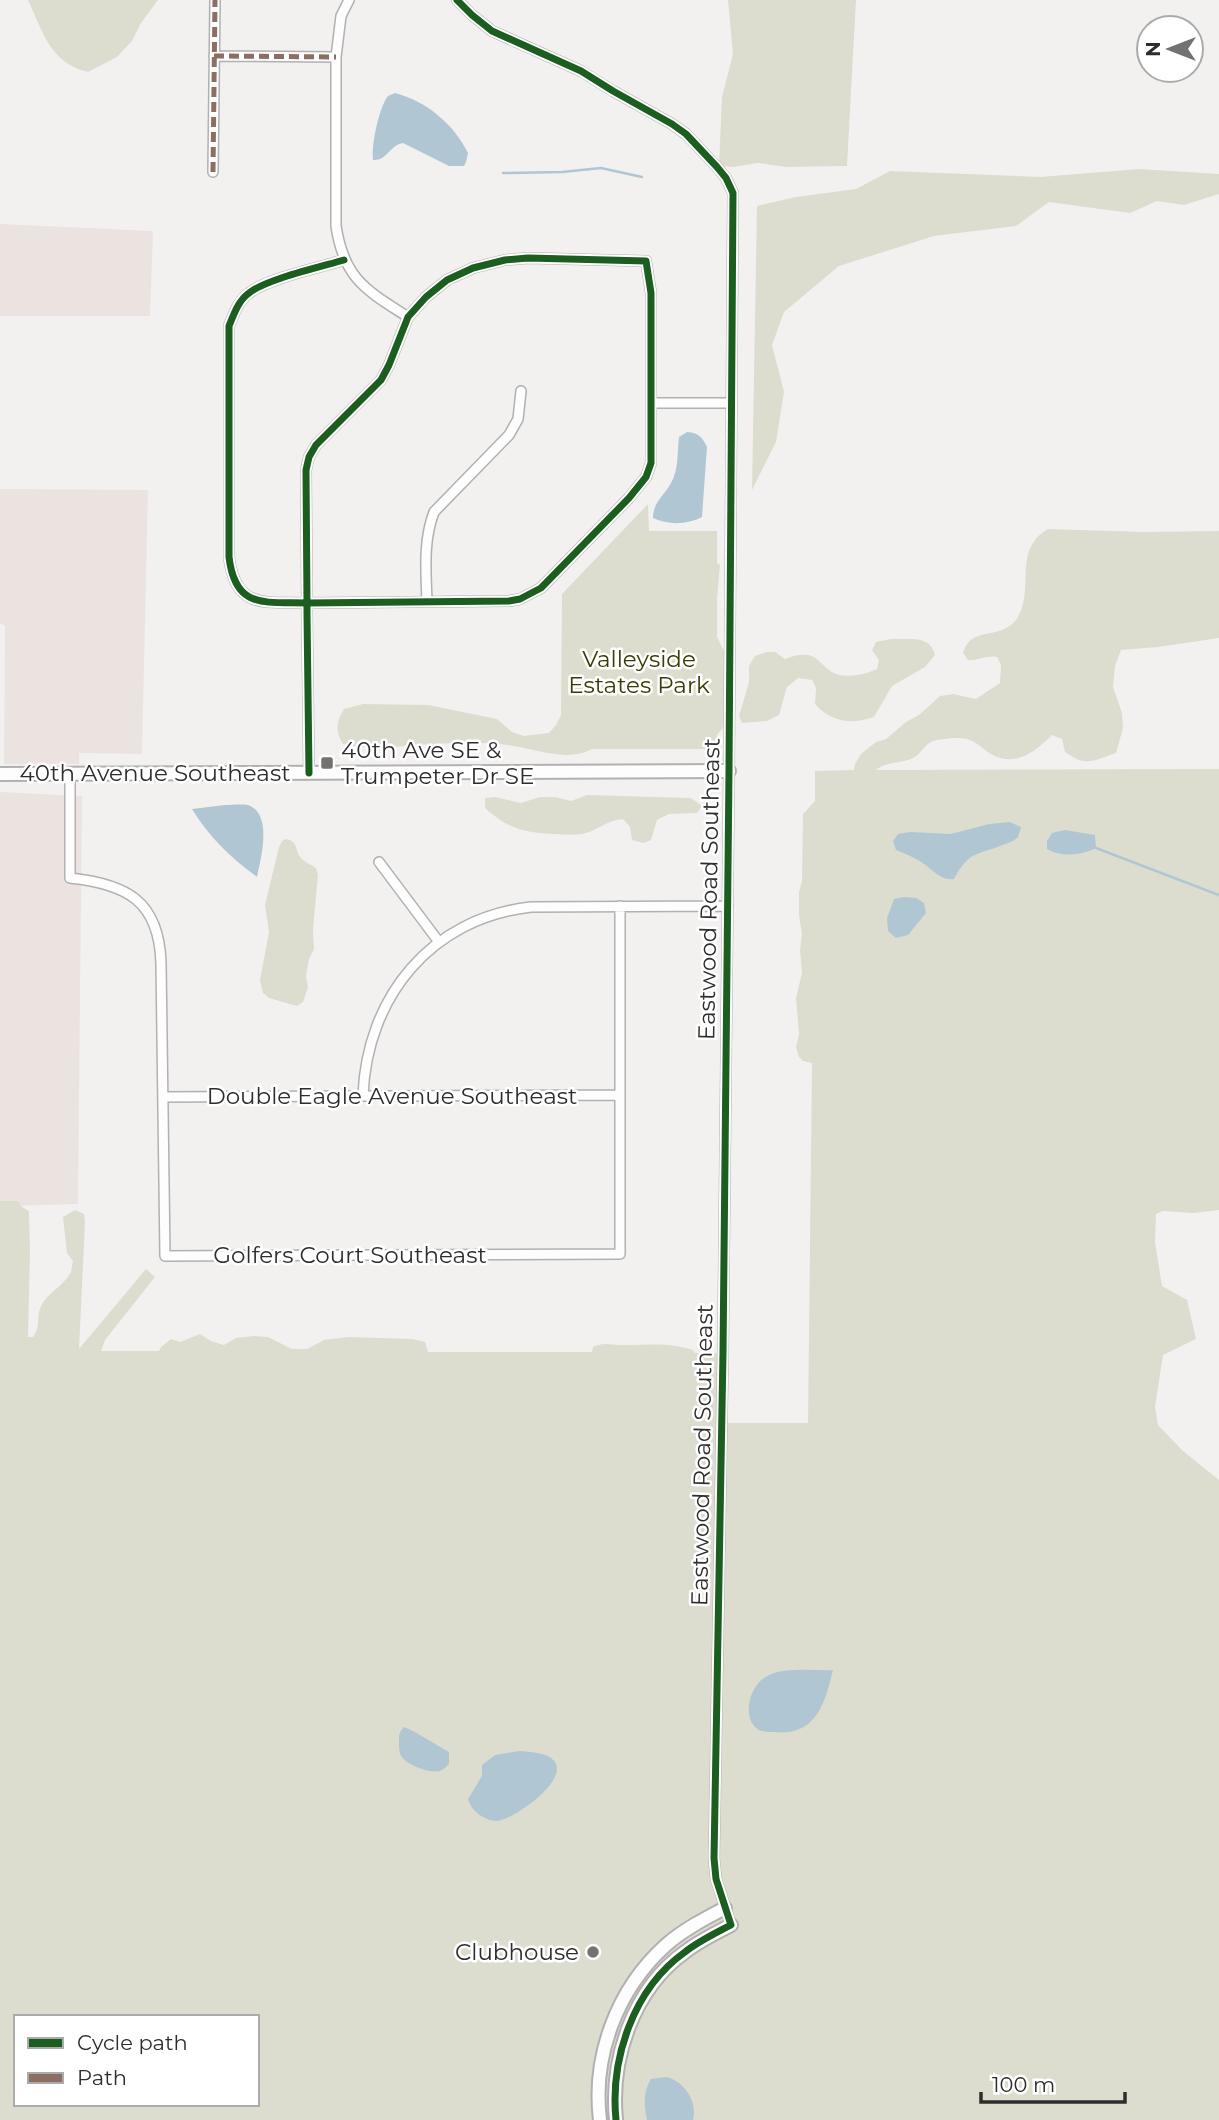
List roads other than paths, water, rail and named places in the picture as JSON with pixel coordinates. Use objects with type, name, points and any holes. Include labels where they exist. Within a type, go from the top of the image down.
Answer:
[{"type":"street","points":[[213,172],[215,0]]},
{"type":"street","points":[[349,0],[341,16],[336,57],[337,226],[344,260],[355,278],[366,289],[408,317]]},
{"type":"street","name":"Eastwood Road Southeast","points":[[457,0],[492,31],[582,71],[672,124],[686,134],[726,178],[733,193],[723,1353],[714,1858],[716,1879],[731,1925]]},
{"type":"street","points":[[214,56],[336,57]]},
{"type":"street","points":[[309,773],[307,603],[306,470],[309,457],[316,445],[381,380],[408,317],[426,297],[446,281],[486,264],[528,258],[646,261],[651,293],[651,463],[646,477],[629,498],[541,588],[520,599],[307,603],[257,601],[237,587],[231,574],[229,556],[229,326],[240,302],[250,292],[266,284],[344,260]]},
{"type":"street","points":[[427,602],[426,543],[434,512],[509,435],[518,419],[521,391]]},
{"type":"street","points":[[651,403],[731,403]]},
{"type":"street","name":"40th Avenue Southeast","points":[[0,774],[729,771]]},
{"type":"street","name":"Golfers Court Southeast","points":[[70,774],[70,878],[103,882],[124,890],[145,908],[157,929],[161,951],[165,1255],[620,1254],[620,906]]},
{"type":"street","points":[[379,862],[439,942]]},
{"type":"street","points":[[363,1095],[369,1047],[382,1010],[401,980],[439,942],[472,922],[517,908],[728,906]]},
{"type":"street","name":"Double Eagle Avenue Southeast","points":[[163,1097],[620,1094]]},
{"type":"street","points":[[600,2120],[598,2084],[601,2060],[626,1993],[666,1945],[695,1924],[725,1908]]},
{"type":"street","points":[[616,2120],[615,2096],[619,2062],[632,2021],[646,1993],[656,1979],[683,1953],[731,1925]]},
{"type":"water","points":[[395,93],[418,102],[447,123],[468,153],[464,166],[449,166],[403,143],[382,158],[373,160],[374,136],[379,117],[388,96]]},
{"type":"water","points":[[687,432],[700,436],[707,447],[702,517],[684,523],[653,518],[659,499],[674,478],[679,437]]},
{"type":"water","points":[[248,805],[261,817],[263,837],[257,877],[221,846],[192,809]]},
{"type":"water","points":[[1010,822],[1021,827],[1018,837],[971,857],[954,879],[939,876],[918,860],[896,850],[893,841],[898,834],[910,832],[951,834],[989,824]]},
{"type":"water","points":[[1065,830],[1095,835],[1096,848],[1072,854],[1059,854],[1047,849],[1047,841],[1052,833]]},
{"type":"water","points":[[916,898],[924,903],[926,913],[908,935],[896,938],[888,931],[887,918],[894,899]]},
{"type":"water","points":[[833,1670],[822,1705],[809,1723],[788,1732],[763,1731],[754,1726],[749,1705],[754,1690],[763,1679],[784,1671]]},
{"type":"water","points":[[404,1727],[449,1752],[449,1764],[435,1772],[412,1765],[402,1758],[399,1748],[400,1734]]},
{"type":"water","points":[[519,1751],[540,1753],[551,1758],[557,1766],[549,1787],[526,1807],[503,1819],[496,1821],[483,1817],[475,1811],[468,1799],[482,1776],[482,1765],[495,1755]]},
{"type":"water","points":[[666,2077],[679,2083],[688,2093],[693,2106],[693,2120],[647,2120],[645,2099],[648,2084],[651,2079]]},
{"type":"waterway","points":[[503,173],[601,168],[642,177]]},
{"type":"waterway","points":[[1096,848],[1219,895]]},
{"type":"place","name":"40th Ave SE & Trumpeter Dr SE","points":[[327,763]]},
{"type":"place","name":"Clubhouse","points":[[593,1952]]},
{"type":"park label","name":"Valleyside Estates Park","points":[[639,672]]}]
